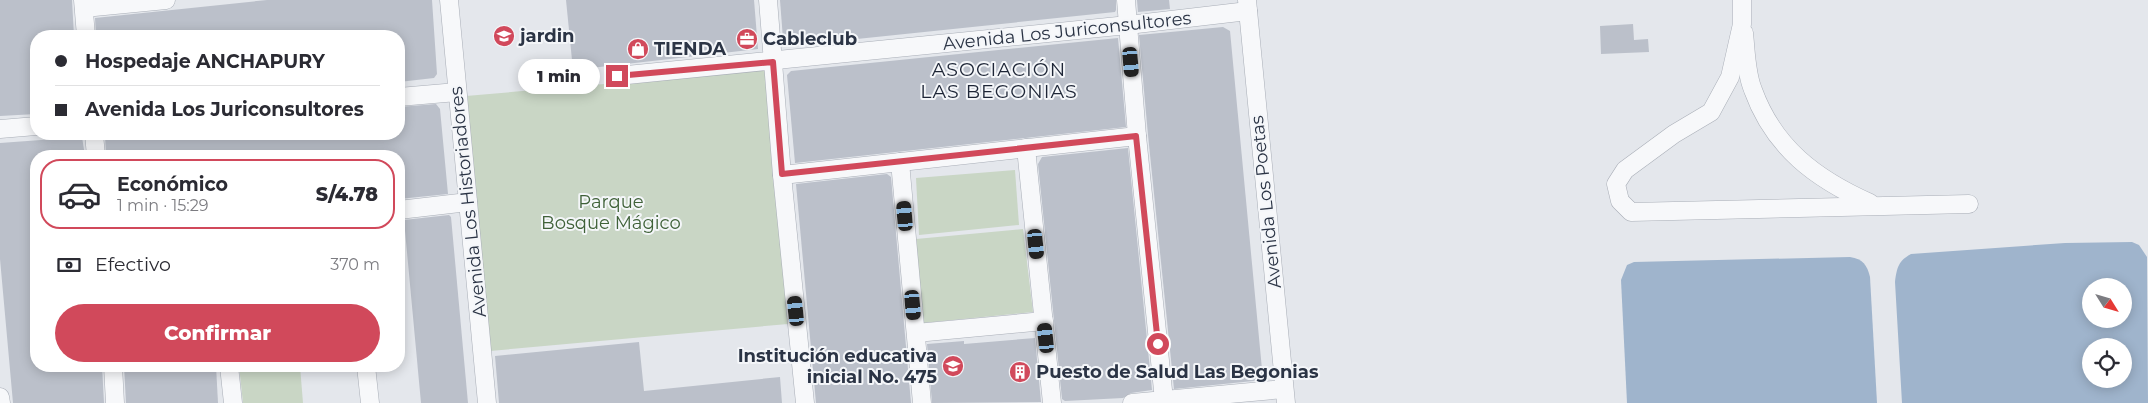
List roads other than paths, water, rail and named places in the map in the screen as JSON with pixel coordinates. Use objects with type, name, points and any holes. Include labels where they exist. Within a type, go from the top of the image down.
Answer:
[{"type":"street","points":[[86,30],[84,4],[166,0]]},
{"type":"street","name":"Avenida Los Historiadores","points":[[449,0],[487,403]]},
{"type":"street","points":[[768,0],[782,174],[805,403]]},
{"type":"street","points":[[1126,0],[1136,136],[1164,400]]},
{"type":"street","points":[[1742,0],[1742,24],[1752,89],[1772,130],[1805,165],[1837,188],[1875,206]]},
{"type":"street","name":"Avenida Los Juriconsultores","points":[[617,76],[773,62],[1128,25],[1247,5]]},
{"type":"street","name":"Avenida Los Poetas","points":[[1247,5],[1285,396]]},
{"type":"street","points":[[1742,24],[1730,78],[1711,112],[1674,134],[1625,170],[1616,184],[1620,201],[1631,212],[1969,204]]},
{"type":"street","points":[[405,96],[457,92]]},
{"type":"street","points":[[0,129],[30,126]]},
{"type":"street","points":[[782,174],[1136,136]]},
{"type":"street","points":[[1026,148],[1052,403]]},
{"type":"street","points":[[900,162],[922,403]]},
{"type":"street","points":[[405,209],[468,202]]},
{"type":"street","points":[[916,333],[1044,322]]},
{"type":"street","points":[[113,372],[116,403]]},
{"type":"street","points":[[230,372],[233,403]]},
{"type":"street","points":[[367,372],[370,403]]},
{"type":"street","points":[[1132,403],[1164,400],[1285,396]]},
{"type":"street","points":[[0,397],[0,403]]},
{"type":"water","points":[[2132,242],[2139,245],[2147,257],[2148,403],[1902,403],[1895,282],[1901,262],[1911,254],[2065,243]]},
{"type":"water","points":[[1850,257],[1864,263],[1870,277],[1877,403],[1627,403],[1621,280],[1627,265],[1634,262]]},
{"type":"place","name":"jardin","points":[[504,36]]},
{"type":"place","name":"Cableclub","points":[[747,39]]},
{"type":"place","name":"TIENDA","points":[[638,49]]},
{"type":"place","name":"Institución educativa inicial No. 475","points":[[953,366]]},
{"type":"place","name":"Puesto de Salud Las Begonias","points":[[1020,372]]},
{"type":"district","name":"ASOCIACIÓN LAS BEGONIAS","points":[[999,80]]},
{"type":"park label","name":"Parque Bosque Mágico","points":[[611,212]]}]
